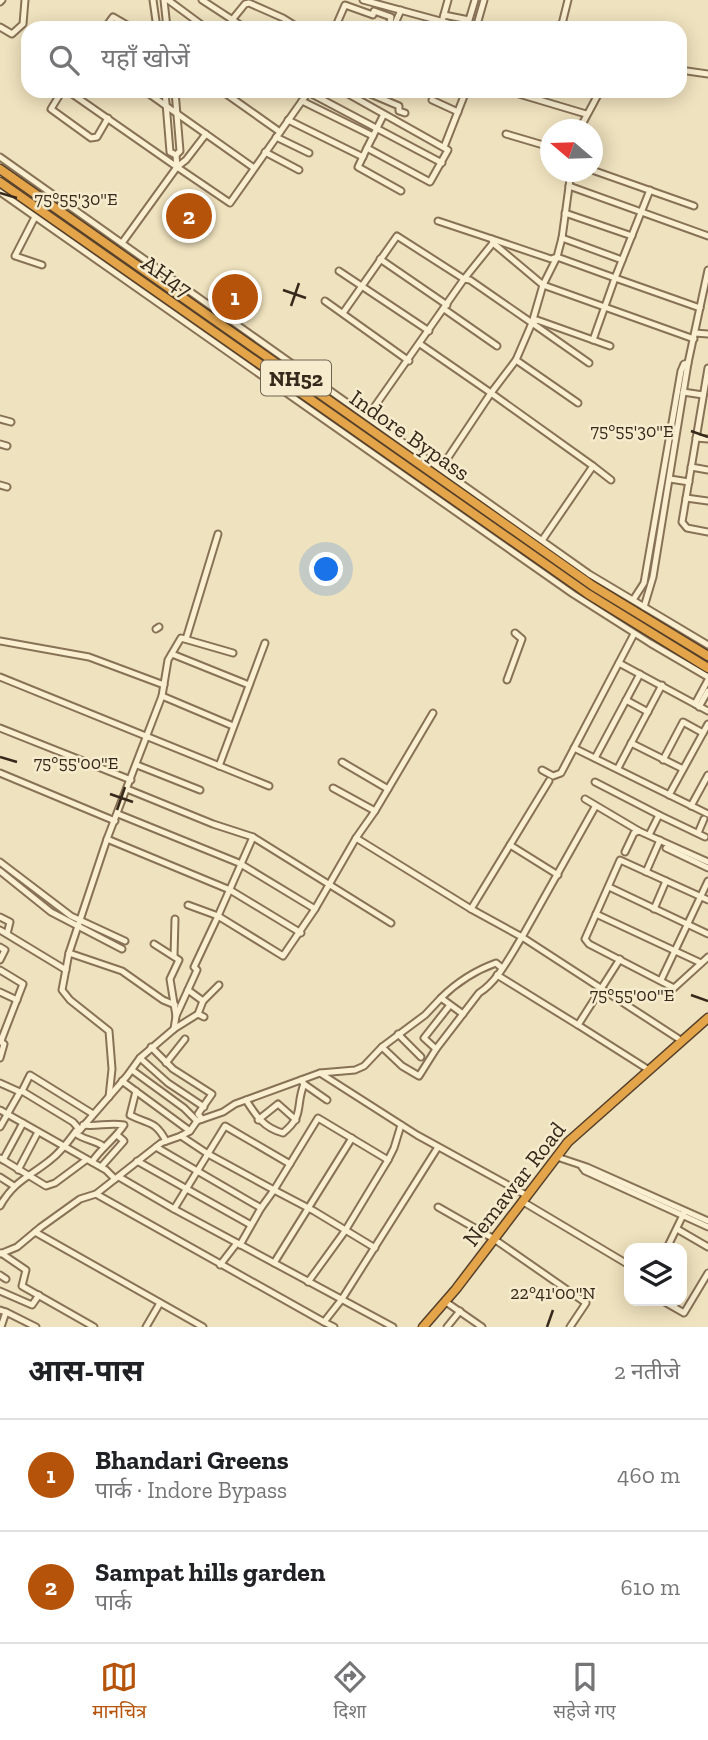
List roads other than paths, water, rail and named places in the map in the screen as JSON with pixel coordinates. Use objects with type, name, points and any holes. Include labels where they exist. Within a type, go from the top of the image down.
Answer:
[{"type":"highway","name":"Indore Bypass","points":[[0,169],[591,590]]},
{"type":"highway","name":"AH47","points":[[0,182],[591,590]]},
{"type":"highway","name":"NH52","points":[[591,590],[708,668]]},
{"type":"highway","name":"NH52","points":[[629,615],[708,656]]},
{"type":"highway","name":"Nemawar Road","points":[[430,1327],[557,1157],[588,1124],[708,1020]]},
{"type":"highway","name":"Nemawar Road","points":[[557,1157],[708,1020]]},
{"type":"highway","name":"Nemawar Road","points":[[423,1327],[448,1303]]},
{"type":"street","points":[[23,21],[25,0]]},
{"type":"street","points":[[153,0],[157,21]]},
{"type":"street","points":[[166,0],[167,21]]},
{"type":"street","points":[[166,0],[196,21]]},
{"type":"street","points":[[202,0],[232,20],[245,4],[250,3],[288,21]]},
{"type":"street","points":[[394,8],[397,0]]},
{"type":"street","points":[[443,18],[448,0]]},
{"type":"street","points":[[366,12],[366,1],[443,18],[469,20],[475,0]]},
{"type":"street","points":[[478,21],[484,0]]},
{"type":"street","points":[[563,21],[568,0]]},
{"type":"street","points":[[338,21],[345,5],[373,15],[374,11],[392,18],[392,21]]},
{"type":"street","points":[[395,21],[401,10]]},
{"type":"street","points":[[443,18],[450,21]]},
{"type":"street","points":[[0,27],[12,34],[21,26]]},
{"type":"street","points":[[687,71],[708,74]]},
{"type":"street","points":[[57,98],[51,108],[91,138],[97,137],[108,118]]},
{"type":"street","points":[[78,98],[229,203],[304,98]]},
{"type":"street","points":[[156,98],[254,168]]},
{"type":"street","points":[[165,98],[170,152],[176,155]]},
{"type":"street","points":[[176,98],[180,151],[176,155],[177,167]]},
{"type":"street","points":[[231,98],[278,134],[309,153]]},
{"type":"street","points":[[311,98],[373,136]]},
{"type":"street","points":[[312,98],[377,128],[442,163]]},
{"type":"street","points":[[355,98],[448,151],[429,182],[367,148]]},
{"type":"street","points":[[361,102],[363,98]]},
{"type":"street","points":[[381,98],[399,106],[399,111],[405,113]]},
{"type":"street","points":[[444,147],[463,98]]},
{"type":"street","points":[[532,98],[586,114]]},
{"type":"street","points":[[584,119],[596,98]]},
{"type":"street","points":[[432,100],[458,112]]},
{"type":"street","points":[[384,114],[358,167],[401,191]]},
{"type":"street","points":[[288,120],[363,157]]},
{"type":"street","points":[[122,243],[177,167],[186,160],[206,134]]},
{"type":"street","points":[[506,134],[540,144]]},
{"type":"street","points":[[265,152],[299,170]]},
{"type":"street","points":[[0,157],[543,539],[634,634],[708,678],[697,706]]},
{"type":"street","points":[[603,174],[694,206]]},
{"type":"street","points":[[441,468],[516,360],[532,323],[543,285],[557,257],[570,182]]},
{"type":"street","points":[[569,186],[708,236]]},
{"type":"street","points":[[593,340],[650,190]]},
{"type":"street","points":[[0,192],[591,590],[633,600],[708,645]]},
{"type":"street","points":[[565,213],[632,236]]},
{"type":"street","points":[[35,217],[15,256],[42,265]]},
{"type":"street","points":[[438,221],[551,260],[557,257],[708,313]]},
{"type":"street","points":[[342,313],[398,237],[464,279],[470,280],[589,363]]},
{"type":"street","points":[[562,238],[622,260]]},
{"type":"street","points":[[368,416],[493,241]]},
{"type":"street","points":[[493,241],[543,285],[604,309],[695,336],[708,334]]},
{"type":"street","points":[[380,259],[497,346]]},
{"type":"street","points":[[644,607],[650,589],[688,363],[699,309],[707,288],[708,270]]},
{"type":"street","points":[[339,271],[429,331]]},
{"type":"street","points":[[326,301],[409,361]]},
{"type":"street","points":[[532,323],[537,320],[610,346]]},
{"type":"street","points":[[420,344],[611,480]]},
{"type":"street","points":[[516,360],[578,403]]},
{"type":"street","points":[[633,600],[642,587],[657,517],[681,371],[684,364],[688,363]]},
{"type":"street","points":[[708,368],[682,525],[708,532]]},
{"type":"street","points":[[683,392],[703,395]]},
{"type":"street","points":[[701,409],[708,410]]},
{"type":"street","points":[[0,419],[11,422]]},
{"type":"street","points":[[696,438],[708,439]]},
{"type":"street","points":[[0,444],[7,446]]},
{"type":"street","points":[[543,539],[593,466]]},
{"type":"street","points":[[691,467],[708,470]]},
{"type":"street","points":[[670,479],[689,482]]},
{"type":"street","points":[[0,485],[7,488]]},
{"type":"street","points":[[686,498],[708,501]]},
{"type":"street","points":[[186,639],[218,534]]},
{"type":"street","points":[[642,587],[650,589]]},
{"type":"street","points":[[507,680],[522,639],[515,633]]},
{"type":"street","points":[[542,770],[557,776],[634,634]]},
{"type":"street","points":[[109,1097],[109,1031],[69,1000],[62,990],[69,953],[107,839],[162,696],[168,660],[181,638],[233,653]]},
{"type":"street","points":[[0,641],[89,657],[164,685]]},
{"type":"street","points":[[219,766],[265,643]]},
{"type":"street","points":[[172,654],[249,685]]},
{"type":"street","points":[[619,663],[708,712]]},
{"type":"street","points":[[595,758],[640,674]]},
{"type":"street","points":[[0,677],[269,786]]},
{"type":"street","points":[[618,768],[662,685]]},
{"type":"street","points":[[697,706],[708,691]]},
{"type":"street","points":[[162,696],[233,726]]},
{"type":"street","points":[[626,700],[648,712]]},
{"type":"street","points":[[188,905],[218,916],[283,956],[316,909],[433,713]]},
{"type":"street","points":[[663,760],[683,722],[705,736]]},
{"type":"street","points":[[669,795],[705,736],[708,724]]},
{"type":"street","points":[[0,728],[131,780]]},
{"type":"street","points":[[631,743],[683,769]]},
{"type":"street","points":[[574,748],[691,806],[706,817],[698,833]]},
{"type":"street","points":[[341,762],[388,789]]},
{"type":"street","points":[[137,765],[200,790]]},
{"type":"street","points":[[0,772],[239,863],[316,909]]},
{"type":"street","points":[[691,806],[705,786],[708,775]]},
{"type":"street","points":[[471,909],[549,781]]},
{"type":"street","points":[[595,782],[705,837]]},
{"type":"street","points":[[332,788],[375,810]]},
{"type":"street","points":[[127,789],[253,837],[391,923]]},
{"type":"street","points":[[585,799],[639,831],[708,862]]},
{"type":"street","points":[[382,1046],[402,1066],[418,1076],[479,993],[486,989],[502,968],[595,807]]},
{"type":"street","points":[[649,835],[659,815]]},
{"type":"street","points":[[625,852],[634,833],[639,831]]},
{"type":"street","points":[[176,1016],[197,970],[194,967],[253,837]]},
{"type":"street","points":[[356,838],[522,937],[682,1041]]},
{"type":"street","points":[[107,839],[230,890],[301,933]]},
{"type":"street","points":[[646,872],[660,840]]},
{"type":"street","points":[[510,845],[558,874]]},
{"type":"street","points":[[666,848],[708,868]]},
{"type":"street","points":[[708,900],[620,860],[585,941],[676,988],[708,957]]},
{"type":"street","points":[[0,862],[78,923],[122,949]]},
{"type":"street","points":[[0,871],[51,912],[125,941]]},
{"type":"street","points":[[654,909],[666,881]]},
{"type":"street","points":[[661,980],[708,881]]},
{"type":"street","points":[[609,887],[708,934]]},
{"type":"street","points":[[596,914],[701,963]]},
{"type":"street","points":[[0,917],[10,922],[7,933]]},
{"type":"street","points":[[174,956],[175,919]]},
{"type":"street","points":[[0,930],[66,970]]},
{"type":"street","points":[[153,944],[179,962],[170,979],[176,1016],[174,1029]]},
{"type":"street","points":[[0,947],[5,950],[0,960]]},
{"type":"street","points":[[69,953],[122,971],[163,1000],[175,1005]]},
{"type":"street","points":[[578,1025],[620,959]]},
{"type":"street","points":[[1,1253],[17,1247],[80,1199],[96,1194],[156,1147],[190,1131],[200,1120],[246,1100],[303,1082],[320,1073],[358,1069],[466,976],[496,963],[502,968]]},
{"type":"street","points":[[0,970],[23,984],[1,1038],[4,1044],[0,1058]]},
{"type":"street","points":[[497,975],[649,1070]]},
{"type":"street","points":[[0,1206],[3,1195],[49,1161],[64,1146],[151,1047],[174,1029],[201,1015],[204,1001],[219,985]]},
{"type":"street","points":[[188,990],[204,1001]]},
{"type":"street","points":[[0,992],[17,1000]]},
{"type":"street","points":[[441,998],[463,1014]]},
{"type":"street","points":[[424,1038],[450,1005]]},
{"type":"street","points":[[0,1016],[9,1021]]},
{"type":"street","points":[[412,1025],[436,1049]]},
{"type":"street","points":[[398,1034],[421,1057]]},
{"type":"street","points":[[166,1063],[185,1039]]},
{"type":"street","points":[[151,1047],[166,1063],[212,1094],[198,1114],[200,1120]]},
{"type":"street","points":[[140,1058],[168,1083],[204,1107]]},
{"type":"street","points":[[132,1070],[200,1120]]},
{"type":"street","points":[[320,1073],[624,1262]]},
{"type":"street","points":[[0,1127],[30,1075],[93,1114]]},
{"type":"street","points":[[122,1082],[190,1131]]},
{"type":"street","points":[[303,1082],[327,1100]]},
{"type":"street","points":[[246,1100],[258,1120],[282,1133],[296,1120],[300,1112],[303,1082]]},
{"type":"street","points":[[0,1083],[73,1122],[86,1140],[103,1146]]},
{"type":"street","points":[[136,1091],[130,1115],[152,1122],[159,1128],[166,1142]]},
{"type":"street","points":[[258,1120],[278,1104],[296,1120]]},
{"type":"street","points":[[0,1110],[117,1178],[394,1327]]},
{"type":"street","points":[[220,1265],[239,1244],[318,1118],[388,1160]]},
{"type":"street","points":[[23,1123],[2,1159],[46,1186],[89,1161],[124,1125],[116,1123],[79,1129]]},
{"type":"street","points":[[308,1283],[345,1231],[388,1160],[401,1125]]},
{"type":"street","points":[[174,1209],[225,1126],[290,1164]]},
{"type":"street","points":[[18,1170],[38,1132]]},
{"type":"street","points":[[101,1167],[124,1142],[117,1135]]},
{"type":"street","points":[[181,1136],[375,1248]]},
{"type":"street","points":[[274,1264],[352,1138]]},
{"type":"street","points":[[156,1147],[261,1208]]},
{"type":"street","points":[[324,1322],[342,1299],[438,1147]]},
{"type":"street","points":[[557,1157],[708,1221]]},
{"type":"street","points":[[137,1161],[251,1225]]},
{"type":"street","points":[[0,1177],[14,1186]]},
{"type":"street","points":[[96,1194],[334,1327]]},
{"type":"street","points":[[438,1207],[496,1240],[586,1303],[570,1327]]},
{"type":"street","points":[[685,1213],[708,1227]]},
{"type":"street","points":[[670,1243],[685,1213]]},
{"type":"street","points":[[677,1229],[708,1247]]},
{"type":"street","points":[[36,1232],[203,1327]]},
{"type":"street","points":[[1,1253],[26,1270],[21,1284],[94,1327]]},
{"type":"street","points":[[672,1306],[684,1313],[708,1273]]},
{"type":"street","points":[[0,1275],[6,1279]]},
{"type":"street","points":[[0,1291],[33,1306],[39,1296]]},
{"type":"street","points":[[146,1327],[160,1303]]},
{"type":"street","points":[[448,1303],[482,1327]]},
{"type":"street","points":[[1,1327],[3,1311],[36,1327]]},
{"type":"street","points":[[447,1327],[460,1311]]},
{"type":"place","name":"Sampat hills garden","points":[[189,216]]},
{"type":"place","name":"Bhandari Greens","points":[[235,297]]}]
